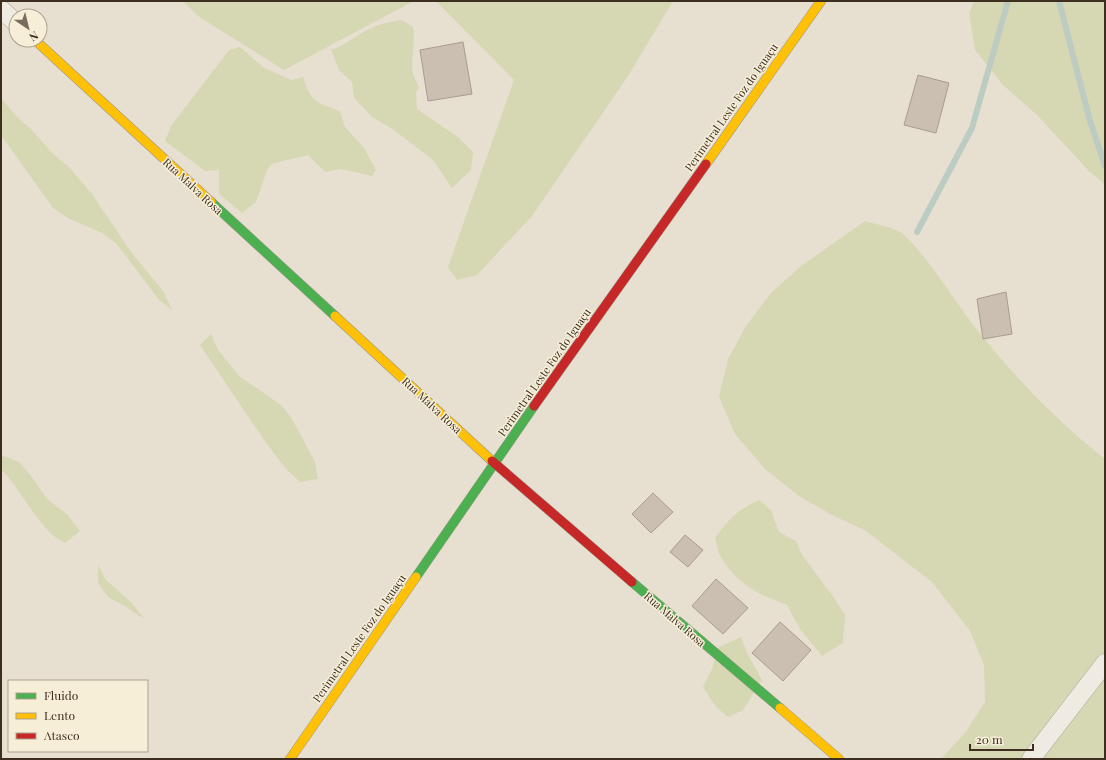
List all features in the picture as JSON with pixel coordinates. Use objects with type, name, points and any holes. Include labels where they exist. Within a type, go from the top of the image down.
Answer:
[{"type":"main road","name":"Perimetral Leste Foz do Iguaçu","points":[[290,759],[494,463],[821,1]]},
{"type":"main road","name":"Rua Malva Rosa","points":[[44,48],[494,463],[839,759]]},
{"type":"street","points":[[1031,759],[1105,663]]},
{"type":"green space","points":[[183,1],[414,1],[284,70],[198,16]]},
{"type":"green space","points":[[436,1],[673,1],[628,76],[532,216],[477,275],[457,280],[448,267],[514,80]]},
{"type":"green space","points":[[974,1],[1105,1],[1105,185],[1088,170],[1037,115],[1003,85],[975,50],[969,13]]},
{"type":"green space","points":[[402,20],[413,27],[414,39],[412,68],[419,88],[416,92],[417,109],[459,138],[473,152],[471,170],[452,188],[433,160],[394,130],[372,117],[354,98],[352,82],[339,70],[331,50],[371,28]]},
{"type":"green space","points":[[240,47],[263,67],[291,80],[303,77],[309,92],[315,100],[340,111],[345,127],[364,148],[376,170],[372,176],[341,169],[325,172],[308,155],[271,164],[266,173],[256,202],[242,213],[219,194],[219,170],[205,171],[165,141],[171,126],[229,50]]},
{"type":"green space","points":[[1,98],[54,155],[68,166],[92,194],[131,252],[163,291],[172,310],[159,300],[116,243],[102,233],[68,218],[53,208],[1,135]]},
{"type":"green space","points":[[865,221],[902,233],[921,253],[971,322],[1034,395],[1068,428],[1105,459],[1105,759],[941,759],[965,733],[985,702],[984,665],[970,631],[932,582],[866,531],[832,515],[799,496],[765,469],[735,434],[719,397],[728,359],[746,326],[771,293],[801,266]]},
{"type":"green space","points":[[211,334],[218,350],[239,376],[281,405],[291,417],[315,462],[318,479],[300,482],[286,469],[264,440],[200,345]]},
{"type":"green space","points":[[3,456],[19,462],[32,477],[47,499],[68,515],[80,531],[65,543],[47,530],[1,469],[1,457]]},
{"type":"green space","points":[[759,500],[771,510],[779,532],[796,541],[802,555],[845,615],[843,643],[822,656],[800,629],[787,605],[750,588],[735,576],[720,555],[715,538],[734,516]]},
{"type":"green space","points":[[98,565],[106,580],[131,602],[144,618],[108,597],[98,583]]},
{"type":"green space","points":[[741,637],[748,655],[762,680],[743,710],[728,717],[716,707],[703,687],[712,669],[719,647]]},
{"type":"building","points":[[463,42],[472,94],[428,101],[420,50]]},
{"type":"building","points":[[918,75],[949,83],[936,133],[904,125]]},
{"type":"building","points":[[1006,292],[1012,334],[983,339],[977,299]]},
{"type":"building","points":[[653,493],[673,512],[651,533],[632,514]]},
{"type":"building","points":[[685,535],[703,550],[688,567],[670,552]]},
{"type":"building","points":[[716,579],[748,608],[723,634],[692,606]]},
{"type":"building","points":[[780,622],[811,650],[783,681],[752,653]]},
{"type":"waterway","points":[[917,232],[972,128],[1008,1]]},
{"type":"waterway","points":[[1059,1],[1090,121],[1105,166]]},
{"type":"traffic: fast","points":[[211,202],[335,316]]},
{"type":"traffic: fast","points":[[416,577],[534,406]]},
{"type":"traffic: fast","points":[[632,582],[780,708]]},
{"type":"traffic: slow","points":[[706,164],[821,1]]},
{"type":"traffic: slow","points":[[44,48],[211,202]]},
{"type":"traffic: slow","points":[[335,316],[492,461]]},
{"type":"traffic: slow","points":[[290,759],[416,577]]},
{"type":"traffic: slow","points":[[780,708],[839,759]]},
{"type":"traffic: jam","points":[[534,406],[706,164]]},
{"type":"traffic: jam","points":[[492,461],[632,582]]}]
